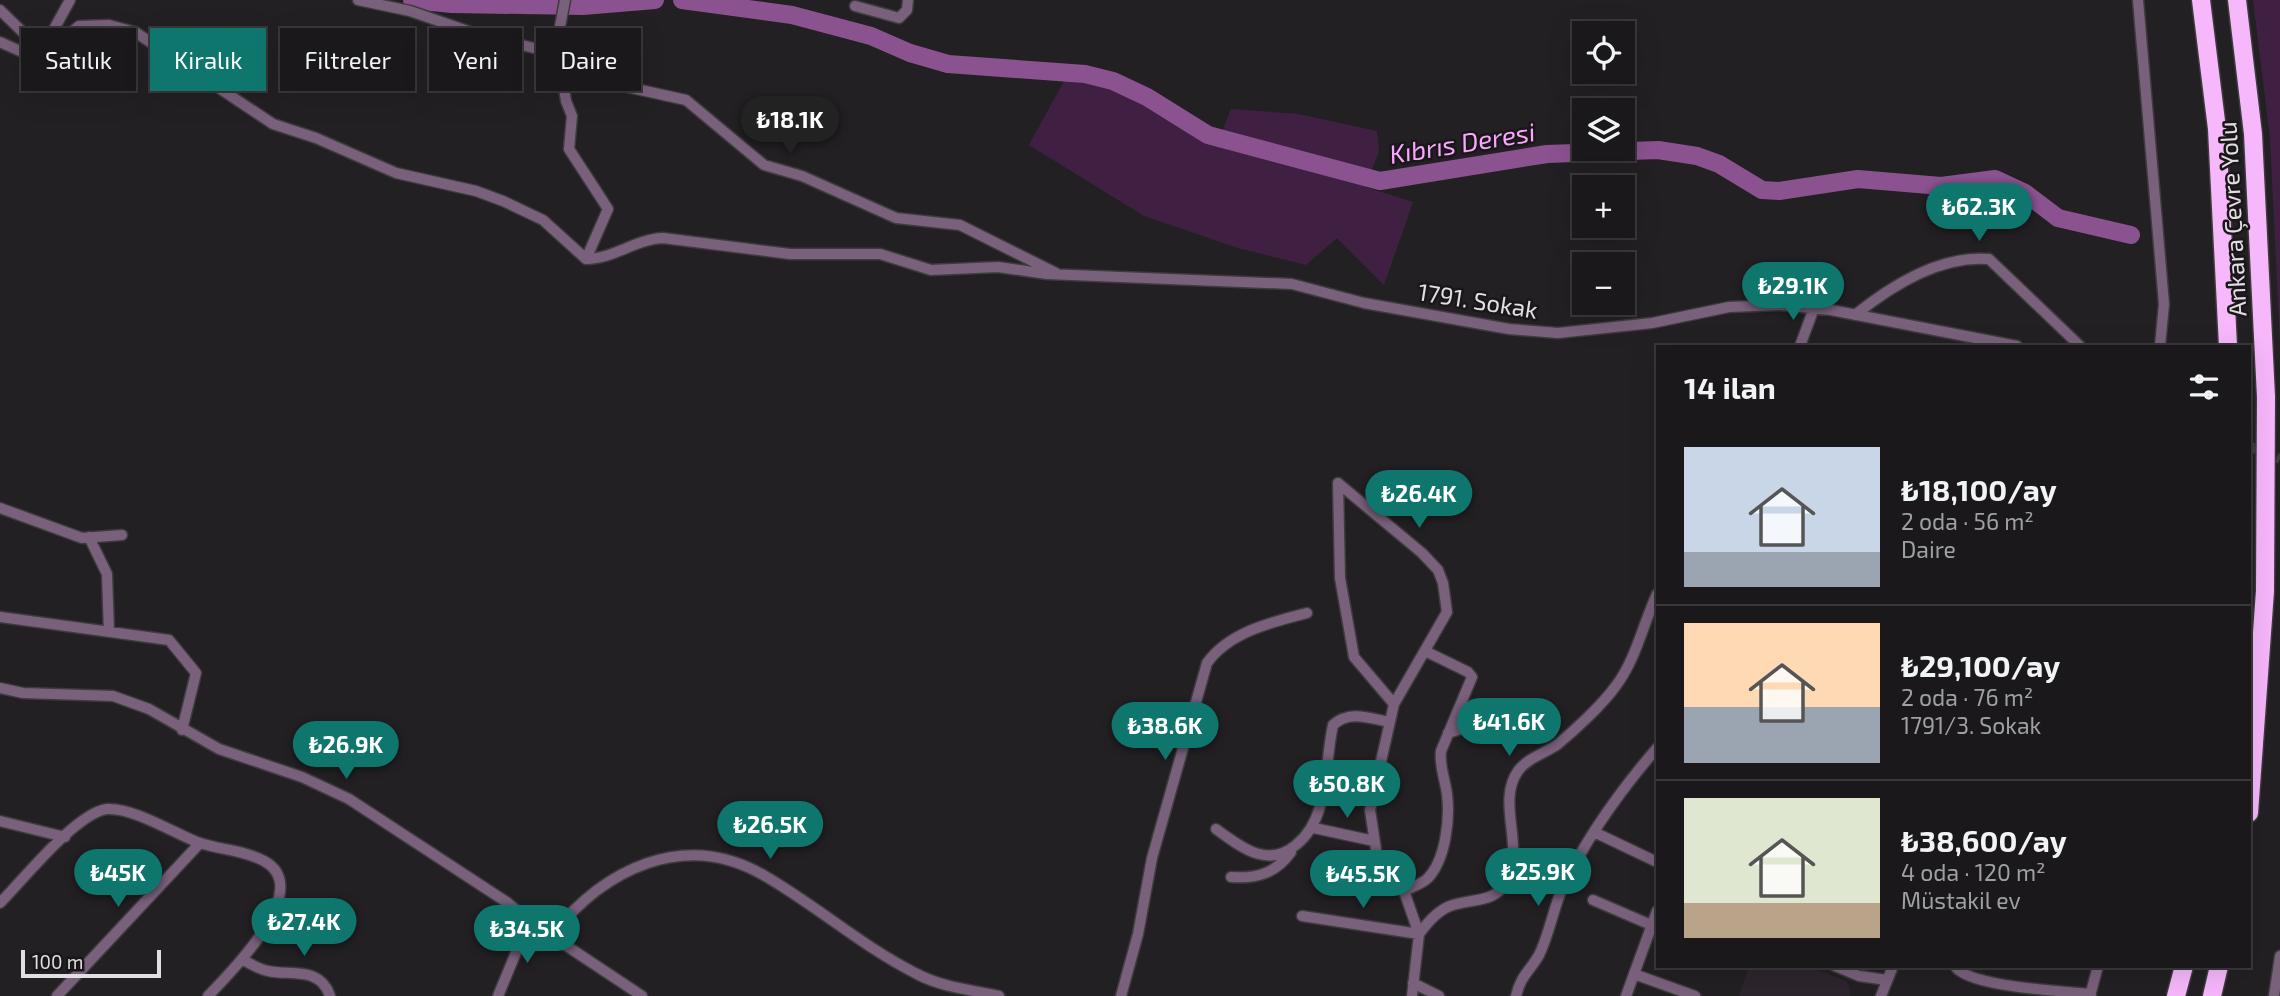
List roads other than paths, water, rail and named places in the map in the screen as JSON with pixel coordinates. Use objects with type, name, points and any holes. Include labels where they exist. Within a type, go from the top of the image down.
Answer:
[{"type":"highway","name":"Ankara Çevre Yolu","points":[[2201,0],[2217,129],[2228,345]]},
{"type":"highway","name":"Ankara Çevre Yolu","points":[[2237,0],[2253,134],[2266,397],[2265,591],[2251,785]]},
{"type":"highway","points":[[2176,996],[2183,968]]},
{"type":"highway","points":[[2212,996],[2219,968]]},
{"type":"street","points":[[55,28],[70,0]]},
{"type":"street","points":[[358,0],[410,11],[479,35],[536,49]]},
{"type":"street","points":[[561,28],[565,0]]},
{"type":"street","points":[[855,6],[899,18],[908,10],[908,0]]},
{"type":"street","points":[[2138,0],[2164,304],[2160,345]]},
{"type":"street","points":[[0,10],[21,30]]},
{"type":"street","points":[[77,28],[108,25],[120,28]]},
{"type":"street","points":[[136,33],[273,124],[316,138],[396,173],[476,191],[503,201],[543,220],[586,259],[608,208],[569,149],[572,116],[564,91]]},
{"type":"street","points":[[0,42],[21,51]]},
{"type":"street","points":[[641,90],[686,100],[764,165],[802,176],[897,218],[960,225],[1057,274]]},
{"type":"street","name":"1791. Sokak","points":[[586,259],[601,257],[647,240],[663,238],[790,254],[872,253],[931,270],[998,267],[1057,274],[1292,284],[1364,303],[1509,329],[1558,333],[1652,323],[1729,307],[1780,305],[1855,315],[2012,345]]},
{"type":"street","points":[[1855,315],[1888,289],[1931,269],[1968,257],[1989,259],[2079,345]]},
{"type":"street","points":[[1800,345],[1814,308]]},
{"type":"street","points":[[1394,704],[1354,657],[1340,578],[1338,483],[1395,528],[1438,570],[1443,583],[1447,612],[1394,704],[1370,810],[1377,856],[1404,891],[1419,934],[1412,996]]},
{"type":"street","points":[[0,508],[60,532],[89,537],[122,535]]},
{"type":"street","points":[[89,537],[107,574],[109,632]]},
{"type":"street","points":[[1419,934],[1428,922],[1449,906],[1494,896],[1507,881],[1515,839],[1509,811],[1512,784],[1519,770],[1558,744],[1615,688],[1630,660],[1656,596]]},
{"type":"street","points":[[1121,996],[1138,934],[1152,858],[1179,772],[1202,673],[1213,655],[1234,639],[1277,620],[1307,612]]},
{"type":"street","points":[[0,617],[169,640],[196,673],[182,730]]},
{"type":"street","points":[[1404,891],[1425,880],[1434,871],[1441,850],[1448,812],[1440,763],[1441,751],[1472,677],[1468,672],[1425,651]]},
{"type":"street","points":[[0,688],[23,693],[113,696],[149,709],[219,749],[302,777],[349,799],[508,903],[528,921],[636,994]]},
{"type":"street","points":[[1216,829],[1244,849],[1270,858],[1282,856],[1314,828],[1333,725],[1341,718],[1360,715],[1389,722]]},
{"type":"street","points":[[1448,733],[1471,726]]},
{"type":"street","points":[[1516,996],[1524,973],[1539,956],[1563,889],[1594,832],[1616,795],[1656,749]]},
{"type":"street","points":[[0,903],[65,837],[88,817],[108,809],[133,815],[200,844],[250,855],[267,862],[276,873],[280,886],[273,914],[258,942],[208,996]]},
{"type":"street","points":[[0,821],[65,837]]},
{"type":"street","points":[[1314,828],[1374,841]]},
{"type":"street","points":[[1594,832],[1656,862]]},
{"type":"street","points":[[57,996],[200,844]]},
{"type":"street","points":[[1231,877],[1263,875],[1282,865],[1293,848]]},
{"type":"street","points":[[551,936],[583,899],[618,874],[653,862],[703,856],[738,864],[764,875],[920,976],[999,996]]},
{"type":"street","points":[[1593,900],[1651,925]]},
{"type":"street","points":[[1626,996],[1656,913]]},
{"type":"street","points":[[1302,916],[1419,934]]},
{"type":"street","points":[[498,996],[528,921]]},
{"type":"street","points":[[2274,996],[2280,956]]},
{"type":"street","points":[[242,959],[267,971],[314,976],[324,985],[330,996]]},
{"type":"street","points":[[1881,996],[1892,968]]},
{"type":"street","points":[[1957,968],[1969,978],[2014,987],[2091,995],[2098,968]]},
{"type":"street","points":[[1851,969],[1886,980]]},
{"type":"street","points":[[1634,974],[1695,996]]},
{"type":"street","points":[[1413,983],[1439,996]]},
{"type":"waterway","name":"Kıbrıs Deresi","points":[[412,0],[452,4],[583,6],[655,0]]},
{"type":"waterway","name":"Kıbrıs Deresi","points":[[682,0],[792,15],[871,36],[910,53],[948,64],[1085,74],[1113,81],[1147,97],[1208,135],[1380,181],[1547,154],[1658,150],[1697,156],[1719,164],[1762,190],[1779,191],[1858,179],[1941,186],[1995,179],[2025,193],[2058,218],[2131,235]]},
{"type":"tunnel","points":[[2251,447],[2280,459]]}]
